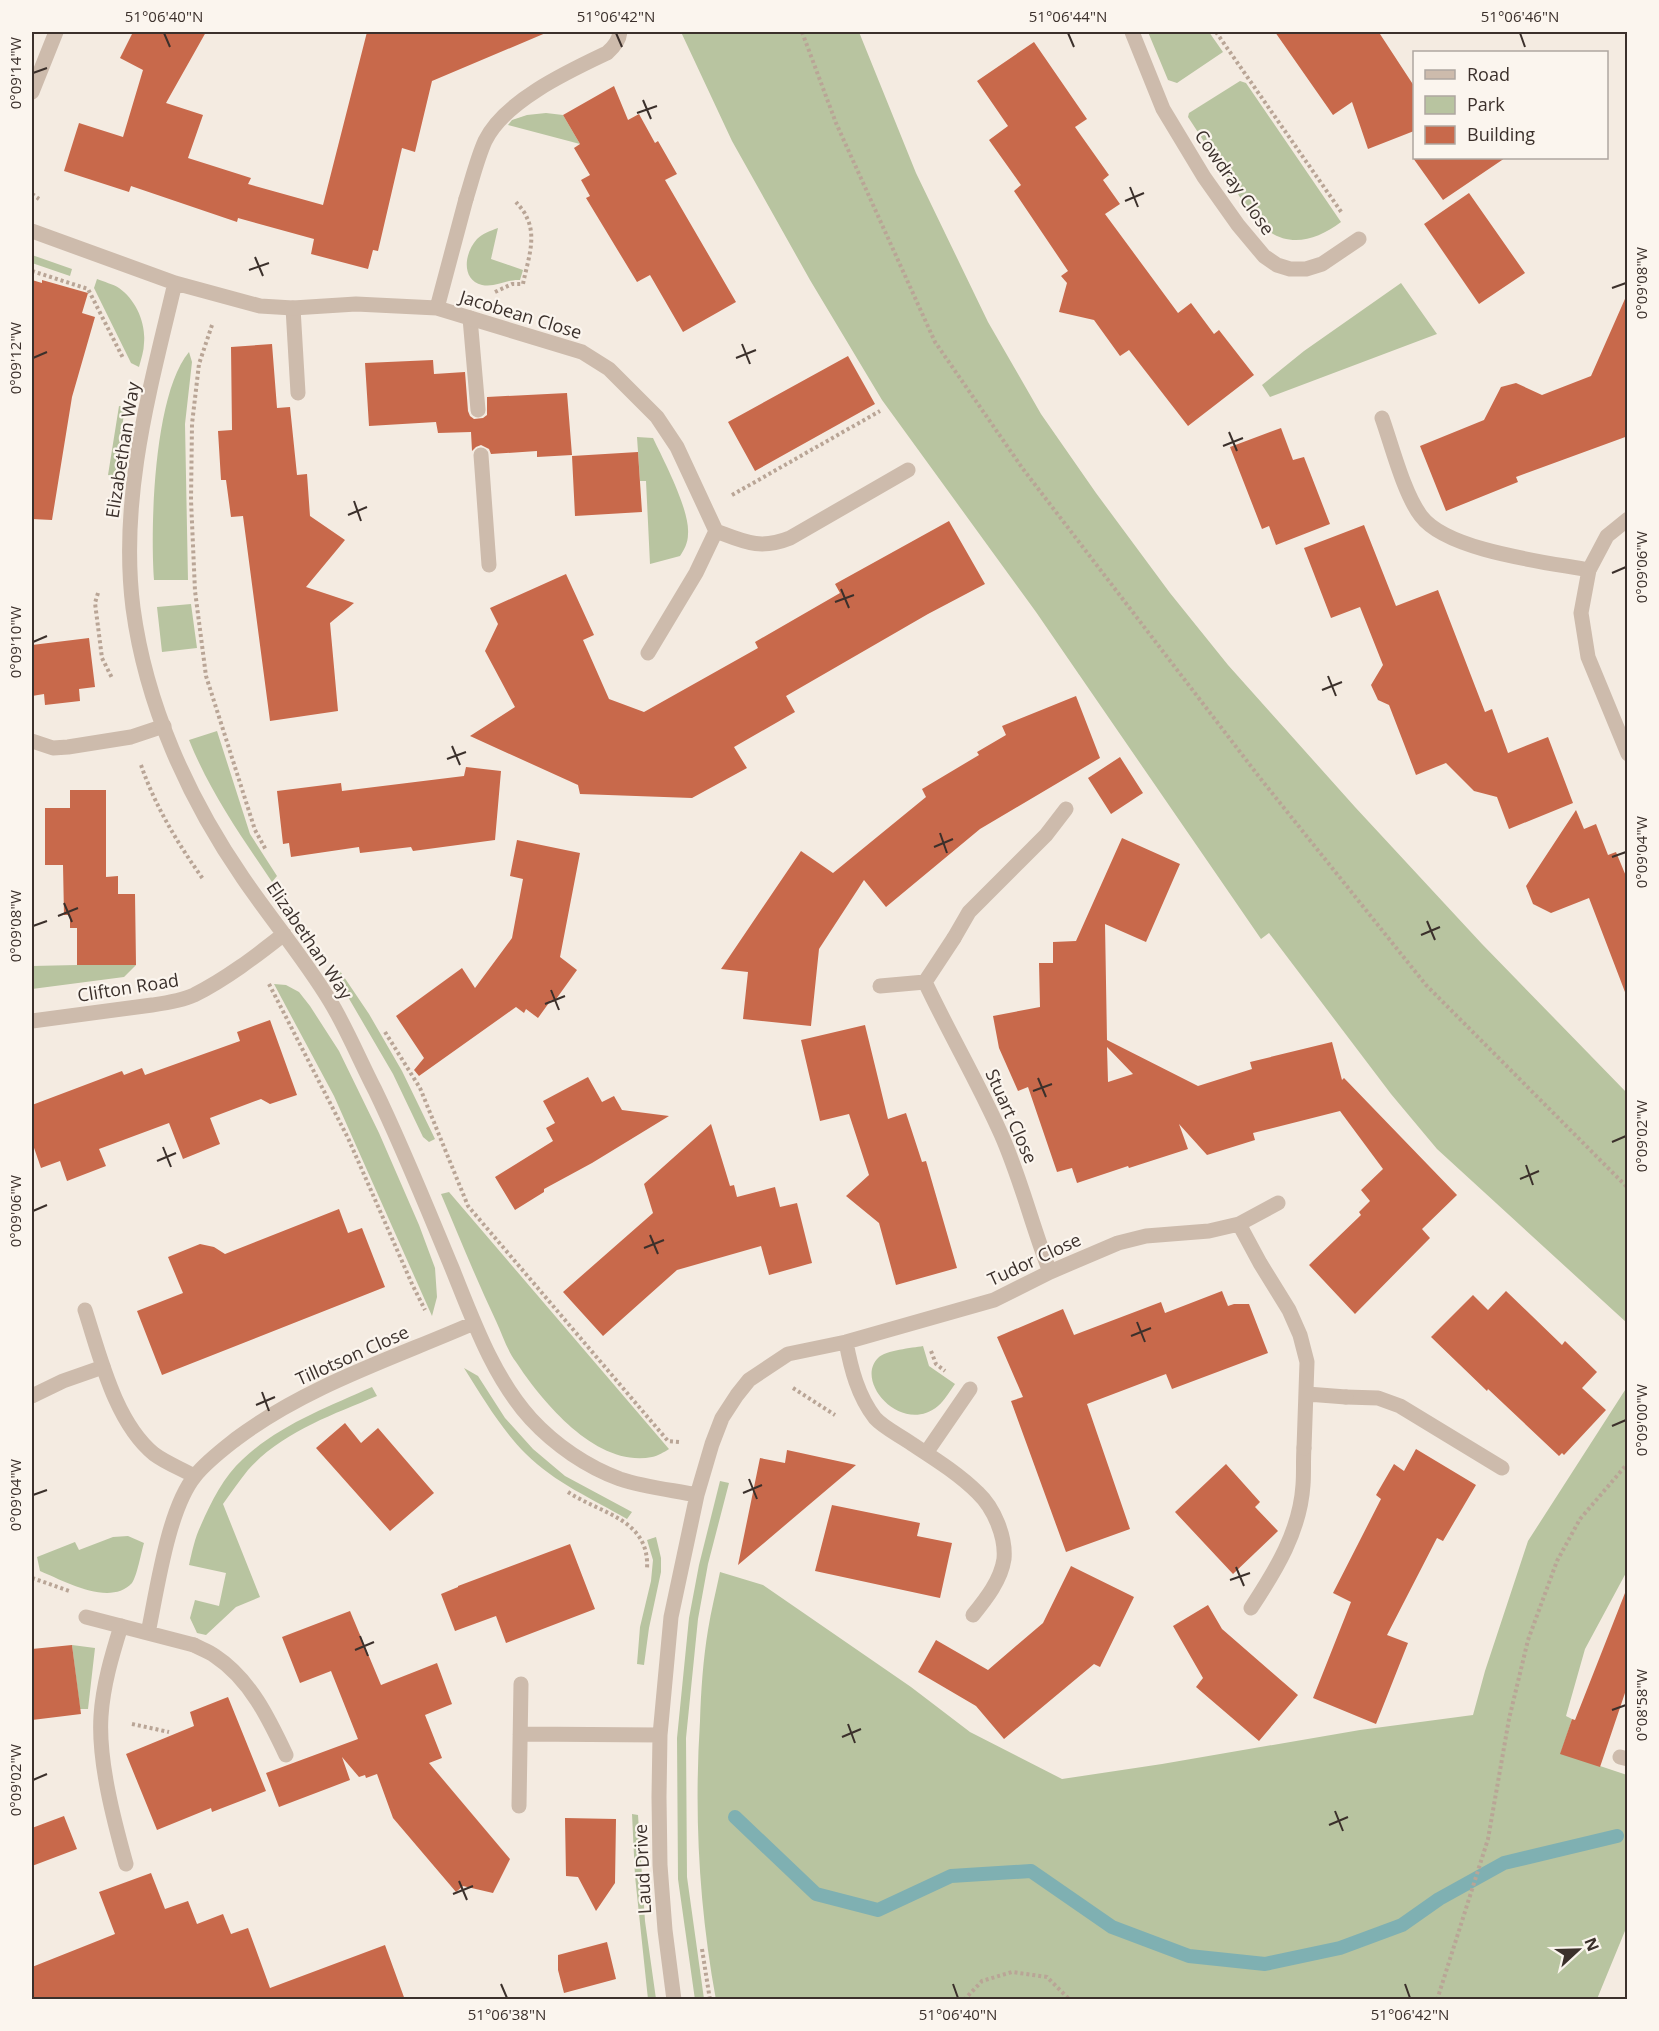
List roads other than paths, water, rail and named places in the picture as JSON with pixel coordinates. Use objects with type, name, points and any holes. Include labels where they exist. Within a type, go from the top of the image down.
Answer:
[{"type":"street","points":[[32,92],[56,32]]},
{"type":"street","name":"Jacobean Close","points":[[437,308],[466,199],[485,141],[503,117],[528,97],[607,53],[615,46],[620,32]]},
{"type":"street","name":"Cowdray Close","points":[[1132,32],[1163,109],[1204,177],[1238,225],[1264,256],[1277,265],[1290,269],[1306,269],[1322,264],[1359,239]]},
{"type":"street","name":"Jacobean Close","points":[[32,231],[175,283],[260,306],[293,308],[356,304],[437,308],[582,352],[609,369],[657,417],[677,447],[716,531]]},
{"type":"street","name":"Elizabethan Way","points":[[175,283],[144,415],[134,477],[129,534],[134,609],[150,688],[189,788],[214,834],[243,879],[330,1002],[400,1142],[474,1323],[492,1361],[512,1394],[532,1420],[557,1443],[589,1465],[622,1480],[697,1495]]},
{"type":"street","points":[[293,308],[297,393]]},
{"type":"street","points":[[473,319],[478,410]]},
{"type":"street","points":[[1382,418],[1411,499],[1421,517],[1435,530],[1477,548],[1589,570]]},
{"type":"street","points":[[481,455],[489,565]]},
{"type":"street","points":[[648,652],[696,573],[716,531],[746,543],[762,545],[778,543],[908,470]]},
{"type":"street","points":[[1628,519],[1607,536],[1589,570],[1581,613],[1588,657],[1628,754]]},
{"type":"street","points":[[32,741],[53,748],[68,747],[131,737],[164,726]]},
{"type":"street","points":[[880,986],[925,982],[969,912],[1046,835],[1066,809]]},
{"type":"street","name":"Clifton Road","points":[[32,1021],[171,1002],[193,995],[254,957],[284,934]]},
{"type":"street","name":"Stuart Close","points":[[925,982],[1017,1172],[1037,1239],[1050,1272]]},
{"type":"street","name":"Tudor Close","points":[[697,1495],[722,1418],[749,1380],[788,1354],[846,1342],[993,1300],[1050,1272],[1118,1243],[1146,1236],[1209,1231],[1239,1224],[1278,1203]]},
{"type":"street","points":[[1239,1224],[1289,1310],[1300,1335],[1307,1362],[1303,1487],[1298,1516],[1280,1563],[1251,1608]]},
{"type":"street","points":[[85,1310],[103,1367],[122,1412],[138,1436],[155,1454],[194,1476]]},
{"type":"street","name":"Tillotson Close","points":[[148,1633],[169,1535],[180,1504],[194,1476],[221,1450],[284,1407],[329,1385],[474,1323]]},
{"type":"street","points":[[846,1342],[851,1369],[861,1394],[876,1419],[962,1479],[980,1494],[993,1513],[1002,1536],[1004,1559],[998,1578],[986,1599],[973,1615]]},
{"type":"street","points":[[32,1396],[103,1367]]},
{"type":"street","points":[[926,1453],[970,1389]]},
{"type":"street","points":[[1307,1394],[1378,1398],[1400,1406],[1502,1468]]},
{"type":"street","name":"Laud Drive","points":[[674,2000],[660,1865],[660,1735],[671,1617],[697,1495]]},
{"type":"street","points":[[86,1617],[194,1645],[216,1656],[253,1694],[268,1717],[286,1755]]},
{"type":"street","points":[[121,1626],[112,1655],[100,1717],[108,1789],[114,1822],[126,1864]]},
{"type":"street","points":[[519,1806],[521,1684]]},
{"type":"street","points":[[520,1734],[660,1735]]},
{"type":"waterway","points":[[735,1817],[816,1894],[878,1910],[951,1876],[1031,1871],[1112,1927],[1189,1956],[1265,1964],[1340,1948],[1402,1925],[1439,1899],[1504,1863],[1617,1836]]}]
